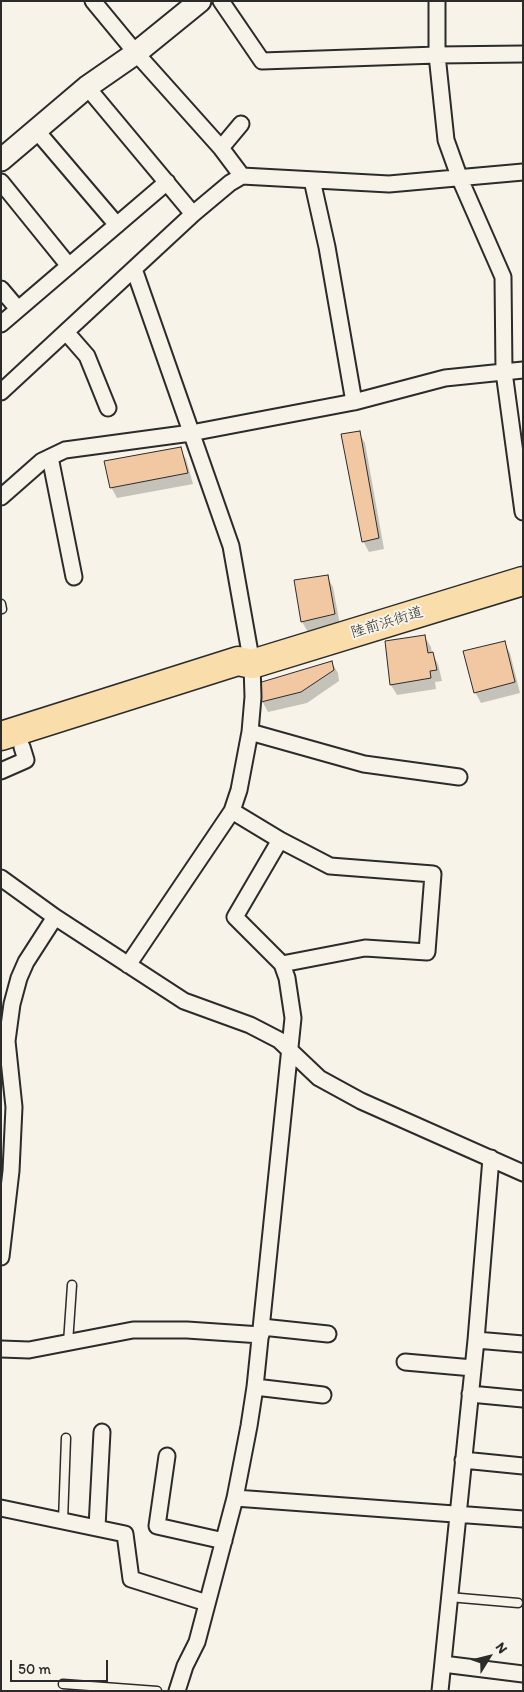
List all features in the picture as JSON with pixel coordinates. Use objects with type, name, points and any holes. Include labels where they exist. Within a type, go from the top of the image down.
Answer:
[{"type":"highway","name":"陸前浜街道","points":[[8,746],[238,662],[252,664],[523,581]]},
{"type":"street","points":[[93,1],[136,53],[221,148],[242,176]]},
{"type":"street","points":[[1,160],[87,87],[136,53],[200,1]]},
{"type":"street","points":[[221,1],[262,61],[523,54]]},
{"type":"street","points":[[437,1],[437,55],[446,140],[460,179],[503,277],[504,372],[523,512]]},
{"type":"street","points":[[87,87],[194,214]]},
{"type":"street","points":[[221,148],[241,124]]},
{"type":"street","points":[[36,130],[118,225]]},
{"type":"street","points":[[1,392],[194,214],[230,183],[242,176],[389,184],[523,172]]},
{"type":"street","points":[[312,180],[327,247],[354,402]]},
{"type":"street","points":[[1,182],[69,266]]},
{"type":"street","points":[[1,324],[167,182]]},
{"type":"street","points":[[128,965],[232,811],[239,790],[250,732],[253,698],[252,664],[231,546],[134,269]]},
{"type":"street","points":[[1,289],[18,309]]},
{"type":"street","points":[[66,332],[87,356],[108,408]]},
{"type":"street","points":[[1,497],[42,461],[65,450],[191,433],[354,402],[445,378],[523,370]]},
{"type":"street","points":[[50,457],[74,577]]},
{"type":"street","points":[[250,732],[364,764],[460,777]]},
{"type":"street","points":[[1,771],[26,760],[8,746]]},
{"type":"street","points":[[232,811],[280,840],[330,866],[433,874],[427,952],[365,948],[282,964]]},
{"type":"street","points":[[177,1691],[185,1666],[197,1642],[235,1498],[250,1426],[255,1386],[293,1018],[287,978],[282,964],[235,917],[280,840]]},
{"type":"street","points":[[1,878],[56,917],[184,1001],[250,1025],[279,1040],[319,1078],[361,1100],[523,1172]]},
{"type":"street","points":[[2,1250],[14,1107],[7,1041],[12,1004],[19,978],[26,962],[56,917]]},
{"type":"street","points":[[440,1691],[476,1340],[491,1158]]},
{"type":"street","points":[[1,1349],[29,1350],[133,1330],[261,1331],[328,1334]]},
{"type":"street","points":[[476,1340],[523,1344]]},
{"type":"street","points":[[405,1362],[473,1368]]},
{"type":"street","points":[[255,1386],[323,1395]]},
{"type":"street","points":[[470,1394],[523,1399]]},
{"type":"street","points":[[97,1527],[102,1432]]},
{"type":"street","points":[[167,1456],[157,1526],[224,1541]]},
{"type":"street","points":[[463,1460],[523,1466]]},
{"type":"street","points":[[235,1498],[523,1518]]},
{"type":"street","points":[[1,1508],[125,1534],[131,1579],[207,1603]]},
{"type":"street","points":[[443,1664],[523,1674]]},
{"type":"lane","points":[[68,1343],[72,1285]]},
{"type":"lane","points":[[63,1520],[66,1438]]},
{"type":"lane","points":[[449,1596],[518,1603]]},
{"type":"lane","points":[[63,1684],[157,1691]]},
{"type":"building","points":[[360,431],[379,538],[362,542],[341,434]]},
{"type":"building","points":[[181,447],[188,473],[110,488],[104,461]]},
{"type":"building","points":[[328,575],[335,614],[301,622],[294,580]]},
{"type":"building","points":[[425,635],[428,653],[433,652],[437,670],[430,671],[431,678],[390,685],[385,641]]},
{"type":"building","points":[[505,641],[515,682],[474,693],[463,651]]},
{"type":"building","points":[[332,661],[334,670],[301,692],[261,702],[255,684]]}]
